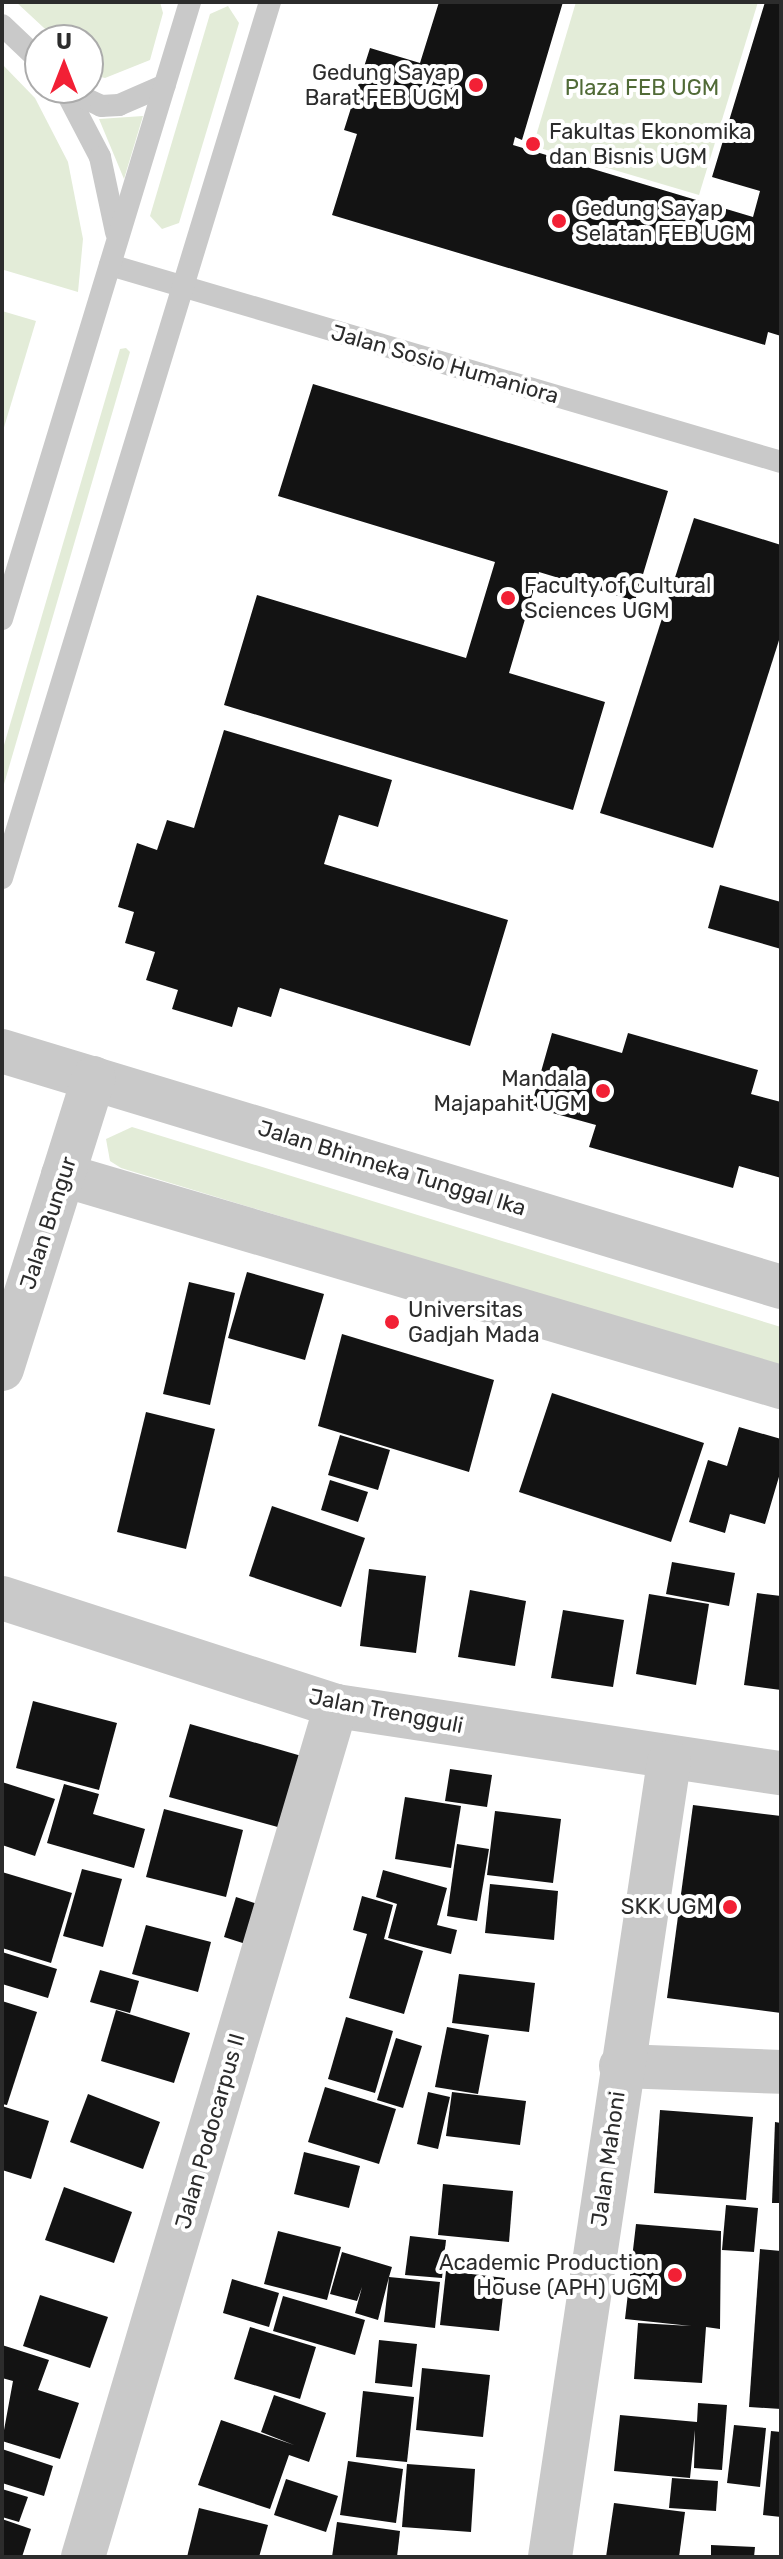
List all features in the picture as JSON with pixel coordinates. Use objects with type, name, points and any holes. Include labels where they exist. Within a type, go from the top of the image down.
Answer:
[{"type":"street","name":"Jalan Bhinneka Tunggal Ika","points":[[2,1051],[92,1085],[781,1287]]},
{"type":"street","name":"Jalan Bhinneka Tunggal Ika","points":[[2,1066],[92,1085]]},
{"type":"street","name":"Jalan Bungur","points":[[2,1369],[92,1085]]},
{"type":"street","points":[[63,1175],[781,1387]]},
{"type":"street","name":"Jalan Trengguli","points":[[2,1598],[336,1706],[669,1762],[781,1773]]},
{"type":"street","name":"Jalan Podocarpus II","points":[[83,2557],[336,1706]]},
{"type":"street","name":"Jalan Mahoni","points":[[550,2557],[621,2066],[669,1762]]},
{"type":"street","points":[[621,2066],[781,2072]]},
{"type":"lane","points":[[2,619],[190,2]]},
{"type":"lane","points":[[2,878],[269,2]]},
{"type":"lane","points":[[2,25],[24,46]]},
{"type":"lane","points":[[104,104],[110,106],[137,102],[165,85]]},
{"type":"lane","points":[[72,104],[100,157],[117,243]]},
{"type":"lane","name":"Jalan Sosio Humaniora","points":[[110,265],[781,462]]},
{"type":"green space","points":[[16,2],[160,2],[163,13],[150,60],[105,78],[104,24],[40,24]]},
{"type":"green space","name":"Plaza FEB UGM","points":[[576,2],[758,2],[699,195],[533,146]]},
{"type":"green space","points":[[228,6],[239,23],[179,223],[162,229],[150,216],[210,14]]},
{"type":"green space","points":[[2,64],[24,87],[24,104],[38,104],[68,162],[83,239],[78,292],[4,270]]},
{"type":"green space","points":[[143,116],[124,179],[99,119]]},
{"type":"green space","points":[[2,311],[36,321],[2,434]]},
{"type":"green space","points":[[126,348],[130,352],[2,791],[2,752],[120,349]]},
{"type":"green space","points":[[132,1127],[781,1327],[781,1368],[121,1168],[110,1161],[106,1139]]},
{"type":"building","name":"Gedung Sayap Selatan FEB UGM","points":[[439,2],[563,2],[522,140],[515,137],[513,145],[753,217],[760,191],[712,177],[765,2],[781,2],[781,336],[768,332],[765,345],[332,215],[357,134],[344,130],[370,48],[420,63]]},
{"type":"building","name":"Faculty of Cultural Sciences UGM","points":[[313,384],[668,491],[635,601],[539,572],[509,673],[605,702],[573,810],[224,705],[257,595],[466,658],[495,562],[278,496]]},
{"type":"building","name":"Faculty of Cultural Sciences UGM","points":[[694,518],[781,545],[781,634],[713,848],[600,813]]},
{"type":"building","points":[[224,730],[392,780],[378,827],[339,815],[324,864],[508,920],[470,1046],[280,988],[271,1017],[238,1007],[232,1027],[172,1009],[178,990],[146,980],[155,952],[125,943],[134,912],[118,907],[137,843],[157,850],[167,820],[194,828]]},
{"type":"building","points":[[720,885],[781,902],[781,949],[708,928]]},
{"type":"building","points":[[552,1033],[622,1053],[628,1033],[758,1070],[751,1094],[781,1102],[781,1178],[739,1166],[733,1188],[589,1147],[596,1125],[531,1107]]},
{"type":"building","points":[[247,1272],[324,1294],[305,1360],[228,1338]]},
{"type":"building","points":[[189,1282],[235,1293],[210,1405],[163,1394]]},
{"type":"building","points":[[342,1334],[494,1380],[469,1472],[318,1426]]},
{"type":"building","points":[[552,1393],[704,1443],[671,1542],[519,1492]]},
{"type":"building","points":[[146,1412],[215,1429],[186,1549],[117,1532]]},
{"type":"building","points":[[739,1427],[781,1439],[781,1470],[765,1524],[730,1514],[725,1533],[689,1522],[708,1460],[727,1466]]},
{"type":"building","points":[[340,1435],[390,1450],[378,1490],[328,1475]]},
{"type":"building","points":[[330,1480],[368,1492],[358,1522],[321,1510]]},
{"type":"building","points":[[272,1506],[365,1538],[341,1607],[249,1576]]},
{"type":"building","points":[[672,1562],[735,1573],[729,1606],[666,1594]]},
{"type":"building","points":[[369,1569],[426,1576],[416,1653],[360,1646]]},
{"type":"building","points":[[470,1590],[526,1601],[515,1666],[458,1657]]},
{"type":"building","points":[[757,1593],[781,1596],[781,1690],[744,1685]]},
{"type":"building","points":[[649,1594],[709,1604],[696,1685],[636,1674]]},
{"type":"building","points":[[563,1610],[624,1620],[613,1687],[551,1678]]},
{"type":"building","points":[[33,1701],[117,1723],[99,1790],[16,1768]]},
{"type":"building","points":[[190,1724],[305,1757],[285,1829],[169,1797]]},
{"type":"building","points":[[450,1769],[492,1775],[487,1807],[445,1801]]},
{"type":"building","points":[[2,1782],[55,1799],[35,1856],[2,1845]]},
{"type":"building","points":[[64,1784],[99,1794],[93,1814],[145,1829],[134,1868],[47,1843]]},
{"type":"building","points":[[405,1797],[461,1806],[451,1868],[395,1859]]},
{"type":"building","name":"SKK UGM","points":[[693,1805],[781,1816],[781,2013],[667,1998]]},
{"type":"building","points":[[164,1809],[243,1830],[226,1897],[146,1877]]},
{"type":"building","points":[[495,1811],[561,1819],[553,1883],[487,1875]]},
{"type":"building","points":[[457,1844],[489,1849],[477,1921],[447,1916]]},
{"type":"building","points":[[82,1869],[122,1879],[103,1947],[63,1936]]},
{"type":"building","points":[[383,1870],[447,1888],[437,1925],[457,1930],[451,1954],[388,1938],[397,1904],[376,1897]]},
{"type":"building","points":[[2,1872],[72,1893],[51,1963],[2,1948]]},
{"type":"building","points":[[490,1884],[558,1891],[554,1940],[485,1933]]},
{"type":"building","points":[[362,1896],[393,1905],[384,1939],[423,1951],[404,2014],[349,1998],[367,1934],[353,1930]]},
{"type":"building","points":[[236,1897],[267,1907],[255,1947],[224,1937]]},
{"type":"building","points":[[146,1925],[211,1942],[198,1992],[132,1974]]},
{"type":"building","points":[[2,1952],[57,1969],[48,1998],[2,1984]]},
{"type":"building","points":[[100,1970],[139,1981],[130,2013],[90,2002]]},
{"type":"building","points":[[459,1974],[535,1983],[529,2032],[452,2023]]},
{"type":"building","points":[[2,2001],[37,2012],[7,2105],[2,2104]]},
{"type":"building","points":[[116,2010],[190,2033],[174,2083],[101,2061]]},
{"type":"building","points":[[346,2017],[393,2031],[375,2093],[328,2079]]},
{"type":"building","points":[[447,2027],[489,2035],[478,2094],[435,2087]]},
{"type":"building","points":[[396,2038],[422,2046],[403,2108],[377,2100]]},
{"type":"building","points":[[325,2087],[396,2109],[379,2164],[308,2142]]},
{"type":"building","points":[[428,2092],[450,2097],[438,2149],[417,2144]]},
{"type":"building","points":[[452,2092],[526,2101],[520,2145],[446,2136]]},
{"type":"building","points":[[88,2094],[160,2122],[143,2169],[70,2142]]},
{"type":"building","points":[[2,2106],[49,2121],[31,2179],[2,2170]]},
{"type":"building","points":[[660,2110],[753,2117],[746,2200],[654,2193]]},
{"type":"building","points":[[775,2122],[781,2123],[781,2203],[772,2203]]},
{"type":"building","points":[[304,2152],[360,2166],[349,2208],[294,2194]]},
{"type":"building","points":[[443,2184],[513,2191],[509,2242],[438,2235]]},
{"type":"building","points":[[64,2187],[132,2212],[114,2263],[45,2240]]},
{"type":"building","points":[[726,2205],[758,2208],[754,2252],[722,2250]]},
{"type":"building","name":"Academic Production House (APH) UGM","points":[[636,2224],[721,2231],[720,2329],[706,2327],[702,2383],[634,2379],[638,2323],[691,2326],[625,2319]]},
{"type":"building","points":[[278,2231],[341,2247],[327,2300],[264,2284]]},
{"type":"building","points":[[410,2236],[446,2240],[442,2278],[405,2275]]},
{"type":"building","points":[[760,2249],[781,2251],[781,2409],[749,2407]]},
{"type":"building","points":[[342,2252],[392,2267],[378,2320],[355,2313],[362,2287],[357,2301],[330,2294]]},
{"type":"building","points":[[446,2271],[505,2278],[499,2331],[440,2325]]},
{"type":"building","points":[[389,2277],[440,2282],[435,2328],[384,2322]]},
{"type":"building","points":[[232,2279],[279,2293],[269,2327],[223,2313]]},
{"type":"building","points":[[40,2295],[108,2317],[90,2368],[23,2346]]},
{"type":"building","points":[[283,2296],[365,2320],[355,2355],[273,2331]]},
{"type":"building","points":[[250,2327],[316,2347],[300,2399],[234,2379]]},
{"type":"building","points":[[379,2340],[417,2344],[412,2387],[375,2383]]},
{"type":"building","points":[[2,2345],[49,2360],[38,2390],[79,2403],[60,2459],[2,2441],[13,2381],[2,2378]]},
{"type":"building","points":[[422,2368],[490,2375],[483,2437],[416,2430]]},
{"type":"building","points":[[363,2391],[414,2397],[407,2462],[356,2457]]},
{"type":"building","points":[[274,2395],[326,2413],[309,2462],[289,2455],[270,2509],[198,2485],[221,2420],[294,2445],[261,2432]]},
{"type":"building","points":[[698,2403],[727,2405],[722,2470],[694,2468],[695,2430],[690,2478],[614,2471],[620,2415],[697,2422]]},
{"type":"building","points":[[734,2425],[766,2428],[760,2487],[727,2483]]},
{"type":"building","points":[[771,2431],[781,2432],[781,2517],[763,2515]]},
{"type":"building","points":[[2,2449],[53,2466],[44,2496],[2,2483]]},
{"type":"building","points":[[348,2461],[403,2469],[396,2523],[340,2515]]},
{"type":"building","points":[[407,2464],[475,2469],[471,2532],[402,2527]]},
{"type":"building","points":[[672,2478],[718,2481],[716,2511],[669,2508]]},
{"type":"building","points":[[286,2479],[338,2496],[326,2532],[274,2515]]},
{"type":"building","points":[[2,2489],[28,2497],[19,2522],[2,2517]]},
{"type":"building","points":[[614,2503],[685,2512],[679,2557],[606,2557]]},
{"type":"building","points":[[199,2508],[268,2525],[259,2557],[187,2557]]},
{"type":"building","points":[[2,2519],[31,2529],[22,2557],[2,2557]]},
{"type":"building","points":[[337,2522],[400,2531],[397,2557],[332,2557]]},
{"type":"building","points":[[711,2545],[755,2547],[754,2557],[711,2557]]},
{"type":"place","name":"Gedung Sayap Barat FEB UGM","points":[[476,85]]},
{"type":"place","name":"Fakultas Ekonomika dan Bisnis UGM","points":[[533,144]]},
{"type":"place","name":"Gedung Sayap Selatan FEB UGM","points":[[559,221]]},
{"type":"place","name":"Faculty of Cultural Sciences UGM","points":[[508,598]]},
{"type":"place","name":"Mandala Majapahit UGM","points":[[603,1091]]},
{"type":"place","name":"Universitas Gadjah Mada","points":[[392,1322]]},
{"type":"place","name":"SKK UGM","points":[[730,1907]]},
{"type":"place","name":"Academic Production House (APH) UGM","points":[[675,2275]]}]
